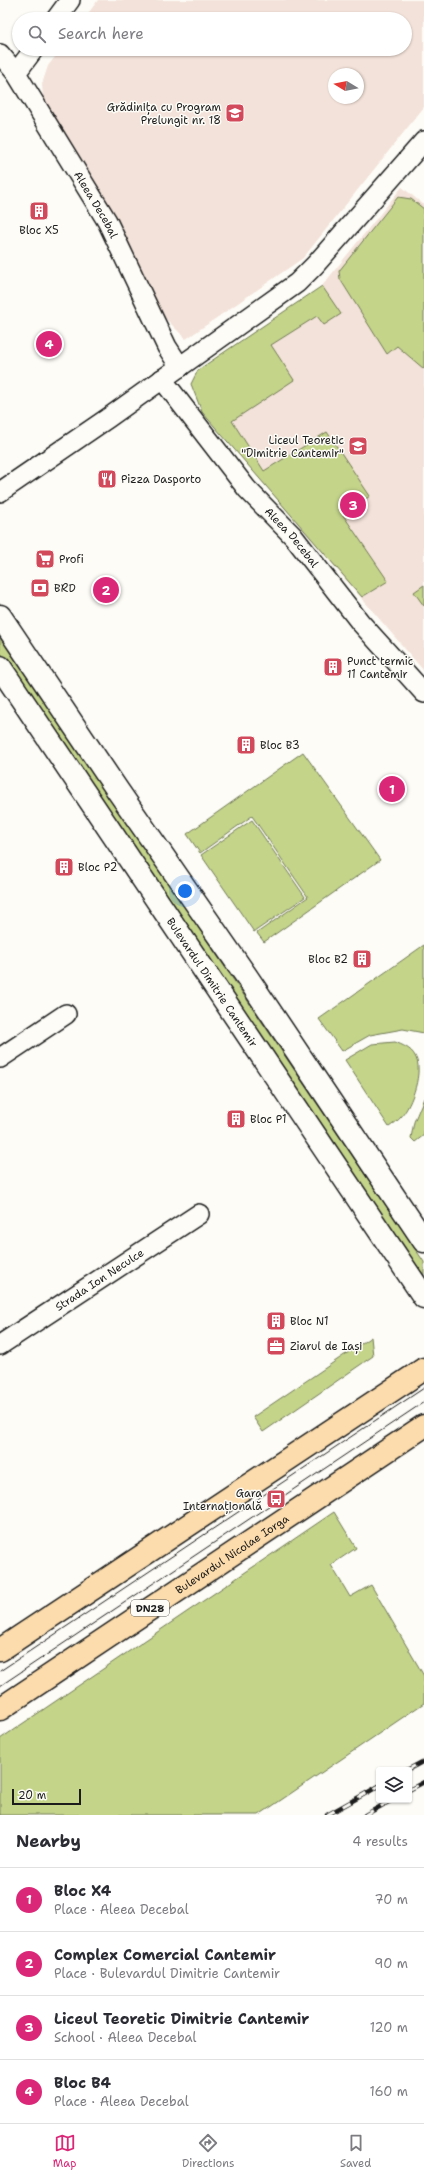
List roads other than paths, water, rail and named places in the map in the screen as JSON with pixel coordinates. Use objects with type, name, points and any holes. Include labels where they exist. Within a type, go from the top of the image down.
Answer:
[{"type":"main road","points":[[0,616],[247,977],[424,1241]]},
{"type":"main road","name":"Bulevardul Dimitrie Cantemir","points":[[0,667],[424,1297]]},
{"type":"main road","points":[[0,1650],[424,1369]]},
{"type":"main road","name":"Bulevardul Nicolae Iorga","points":[[0,1709],[424,1426]]},
{"type":"street","points":[[61,12],[70,0]]},
{"type":"street","name":"Aleea Decebal","points":[[0,54],[16,73],[107,220],[167,348],[180,367]]},
{"type":"street","points":[[16,73],[29,56]]},
{"type":"street","points":[[0,492],[180,367],[297,283],[315,266],[424,141]]},
{"type":"street","name":"Aleea Decebal","points":[[162,379],[246,489],[293,536],[360,622],[424,693]]},
{"type":"street","points":[[0,1058],[66,1014]]},
{"type":"street","name":"Strada Ion Neculce","points":[[0,1345],[199,1214]]},
{"type":"tram line","points":[[0,1671],[424,1388]]},
{"type":"tram line","points":[[0,1686],[424,1402]]},
{"type":"railway","points":[[412,1767],[424,1761]]},
{"type":"railway","points":[[412,1788],[424,1782]]},
{"type":"railway","points":[[327,1815],[376,1788]]},
{"type":"railway","points":[[365,1815],[387,1803]]},
{"type":"place","name":"Grădinița cu Program Prelungit nr. 18","points":[[235,113]]},
{"type":"place","name":"Bloc X5","points":[[39,211]]},
{"type":"place","name":"Bloc B4","points":[[49,344]]},
{"type":"place","name":"Liceul Teoretic \"Dimitrie Cantemir\"","points":[[358,446]]},
{"type":"place","name":"Pizza Dasporto","points":[[107,479]]},
{"type":"place","name":"Liceul Teoretic Dimitrie Cantemir","points":[[353,505]]},
{"type":"place","name":"Profi","points":[[45,559]]},
{"type":"place","name":"BRD","points":[[40,588]]},
{"type":"place","name":"Complex Comercial Cantemir","points":[[106,590]]},
{"type":"place","name":"Punct termic 11 Cantemir","points":[[333,667]]},
{"type":"place","name":"Bloc B3","points":[[246,745]]},
{"type":"place","name":"Bloc X4","points":[[392,789]]},
{"type":"place","name":"Bloc P2","points":[[64,867]]},
{"type":"place","name":"Bloc B2","points":[[362,959]]},
{"type":"place","name":"Bloc P1","points":[[236,1119]]},
{"type":"place","name":"Bloc N1","points":[[276,1321]]},
{"type":"place","name":"Ziarul de Iași","points":[[276,1346]]},
{"type":"place","name":"Gara Internațională","points":[[276,1499]]}]
